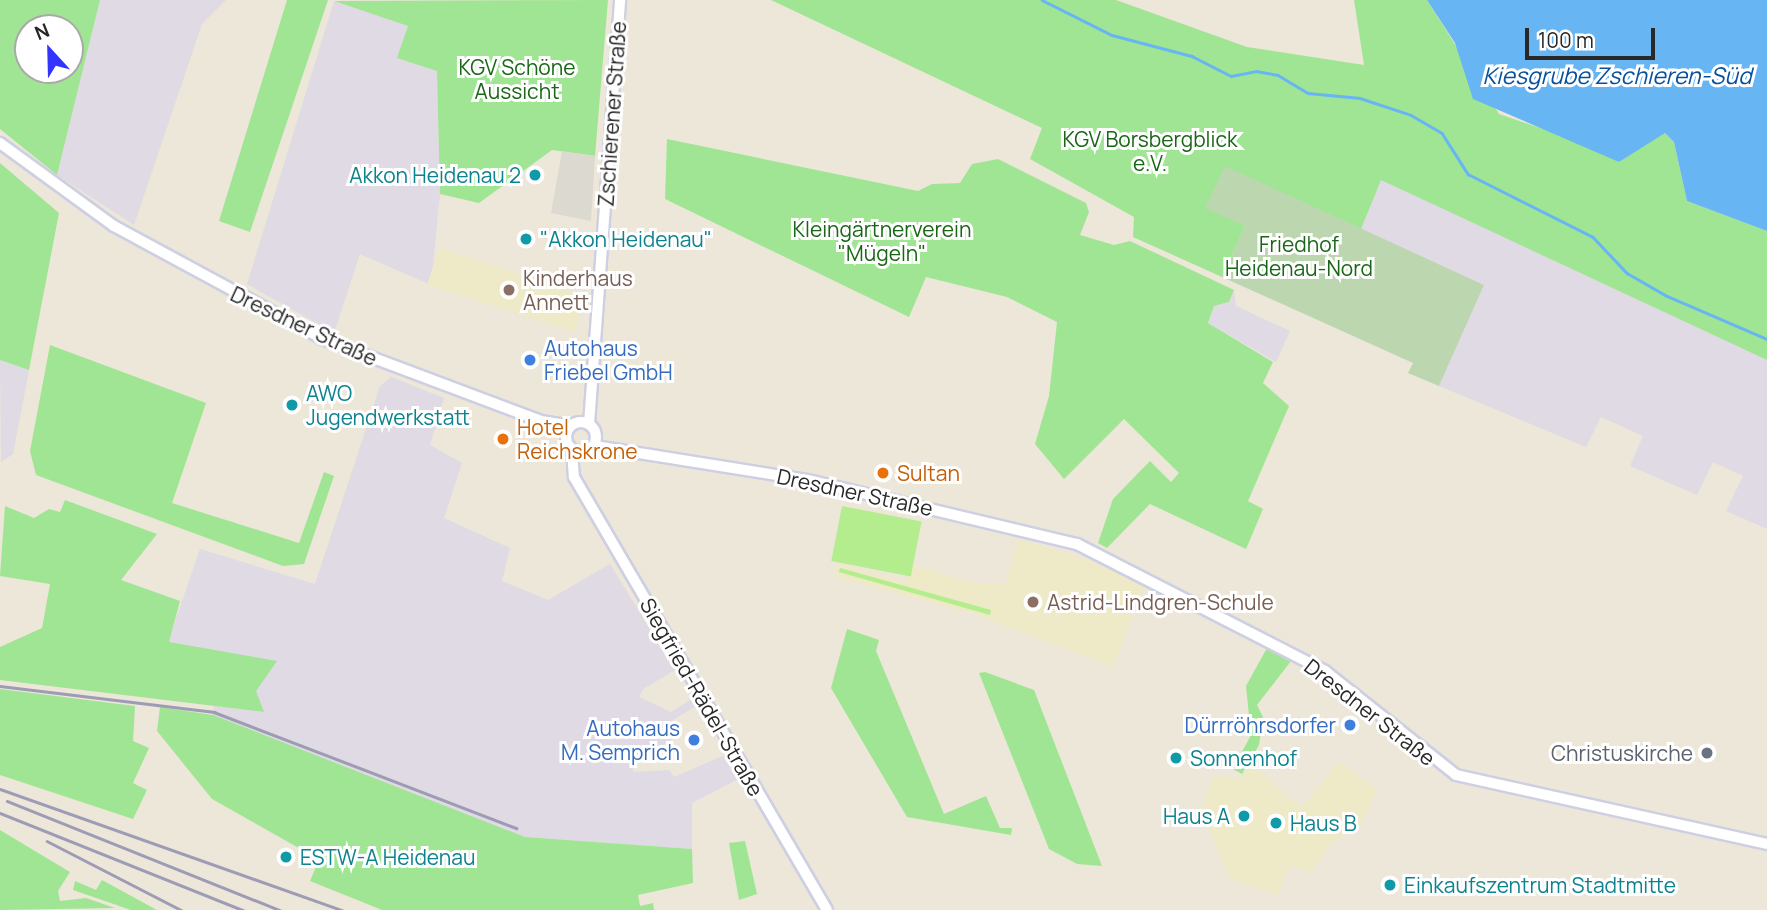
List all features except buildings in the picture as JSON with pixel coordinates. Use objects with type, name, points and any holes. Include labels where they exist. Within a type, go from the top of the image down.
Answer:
[{"type":"street","name":"Zschierener Straße","points":[[576,427],[588,395],[620,0]]},
{"type":"street","name":"Dresdner Straße","points":[[0,143],[80,204],[199,275],[323,339],[541,421],[576,427]]},
{"type":"street","points":[[576,427],[596,441],[584,453],[578,482]]},
{"type":"street","name":"Siegfried-Rädel-Straße","points":[[576,427],[572,450],[578,482],[827,910]]},
{"type":"street","name":"Dresdner Straße","points":[[596,441],[808,481],[1077,544],[1325,671],[1456,775],[1767,844]]},
{"type":"street","points":[[572,450],[584,453]]},
{"type":"shaded area","points":[[100,0],[226,0],[202,24],[134,225],[57,175],[79,84],[84,84],[84,65]]},
{"type":"shaded area","points":[[334,1],[409,26],[437,71],[440,194],[431,285],[360,254],[334,333],[247,284]]},
{"type":"shaded area","points":[[562,151],[595,156],[591,221],[551,213]]},
{"type":"shaded area","points":[[1381,179],[1767,360],[1767,529],[1726,511],[1743,476],[1713,462],[1697,495],[1630,466],[1643,436],[1601,417],[1586,447],[1439,386],[1484,285],[1361,229]]},
{"type":"shaded area","name":"Kinderhaus Annett","points":[[439,248],[586,296],[575,332],[427,284]]},
{"type":"shaded area","points":[[1234,290],[1236,306],[1290,331],[1276,362],[1208,323],[1214,306],[1229,302]]},
{"type":"shaded area","points":[[0,360],[29,370],[13,454],[1,462]]},
{"type":"shaded area","points":[[391,377],[444,398],[430,445],[462,463],[444,518],[510,548],[502,581],[548,600],[610,564],[675,670],[643,689],[639,697],[671,712],[692,699],[696,706],[665,725],[673,739],[630,764],[634,772],[669,770],[674,777],[725,755],[740,778],[692,803],[692,849],[525,837],[212,718],[214,706],[264,712],[168,642],[200,549],[315,584],[380,386]]},
{"type":"shaded area","name":"Astrid-Lindgren-Schule","points":[[1018,539],[1091,561],[1144,586],[1113,667],[974,614],[834,577],[838,563],[906,582],[910,566],[917,566],[975,583],[1006,583]]},
{"type":"shaded area","points":[[1340,761],[1377,790],[1363,821],[1330,844],[1311,873],[1290,865],[1277,895],[1230,879],[1201,810],[1214,776],[1239,779],[1252,765],[1301,808]]},
{"type":"green space","points":[[0,0],[100,0],[84,65],[84,14],[14,14],[14,84],[79,84],[57,175],[0,129]]},
{"type":"green space","points":[[287,0],[328,0],[250,232],[219,221]]},
{"type":"green space","name":"KGV Schöne Aussicht","points":[[608,0],[595,156],[552,150],[479,203],[440,194],[437,71],[397,58],[408,26],[334,1]]},
{"type":"green space","name":"KGV Borsbergblick e.V.","points":[[771,0],[1116,0],[1247,47],[1364,65],[1354,0],[1427,0],[1499,114],[1590,145],[1619,162],[1664,132],[1674,142],[1687,201],[1767,231],[1767,360],[1381,180],[1361,229],[1225,167],[1245,226],[1222,277],[1133,237],[1134,217],[1030,159],[1042,128]]},
{"type":"green space","name":"Kleingärtnerverein \"Mügeln\"","points":[[667,139],[918,191],[932,184],[960,183],[972,164],[998,159],[1086,203],[1089,212],[1080,235],[1114,245],[1130,241],[1234,290],[1229,302],[1214,306],[1208,323],[1273,362],[1263,383],[1289,406],[1248,501],[1263,509],[1246,549],[1150,504],[1107,548],[1098,543],[1113,499],[1150,461],[1171,482],[1179,473],[1124,419],[1064,479],[1035,444],[1049,396],[1057,322],[1007,297],[926,277],[909,317],[665,199]]},
{"type":"green space","points":[[0,163],[59,213],[29,370],[0,360]]},
{"type":"green space","name":"Friedhof Heidenau-Nord","points":[[1225,166],[1484,285],[1439,386],[1408,373],[1413,363],[1222,277],[1245,226],[1205,208]]},
{"type":"green space","points":[[50,345],[206,403],[172,503],[299,543],[324,472],[334,476],[304,564],[283,566],[36,475],[30,451]]},
{"type":"green space","points":[[65,500],[157,534],[121,580],[180,601],[169,642],[277,661],[256,691],[264,712],[0,680],[0,647],[42,628],[50,584],[0,576],[5,506],[34,518],[49,509],[60,512]]},
{"type":"green space","points":[[842,506],[922,521],[911,576],[831,561]]},
{"type":"green space","points":[[840,568],[991,610],[990,615],[839,572]]},
{"type":"green space","points":[[847,629],[879,640],[876,651],[944,814],[986,796],[1000,828],[1012,828],[1011,835],[907,817],[831,688]]},
{"type":"green space","points":[[1267,648],[1291,661],[1257,705],[1263,717],[1259,745],[1242,774],[1233,769],[1251,735],[1246,686]]},
{"type":"green space","points":[[985,672],[1034,690],[1102,866],[1077,864],[1049,849],[979,673]]},
{"type":"green space","points":[[0,689],[135,706],[133,741],[149,748],[133,783],[147,790],[133,819],[0,775]]},
{"type":"green space","points":[[160,707],[213,715],[525,837],[692,849],[693,883],[638,895],[640,906],[653,903],[654,910],[382,910],[310,881],[317,864],[306,852],[212,799],[157,731]]},
{"type":"green space","points":[[0,830],[70,872],[58,891],[60,901],[86,898],[115,908],[0,910]]},
{"type":"green space","points":[[745,841],[757,894],[739,900],[729,843]]},
{"type":"green space","points":[[102,880],[157,910],[131,910],[73,890],[75,881],[96,890]]},
{"type":"water","name":"Kiesgrube Zschieren-Süd","points":[[1427,0],[1767,0],[1767,231],[1687,201],[1674,142],[1665,133],[1619,162],[1473,99],[1455,43]]},
{"type":"waterway","points":[[1042,0],[1112,35],[1192,56],[1231,76],[1256,71],[1278,75],[1308,93],[1360,98],[1411,115],[1442,133],[1468,174],[1593,237],[1627,273],[1667,296],[1767,339]]},
{"type":"railway","points":[[0,686],[214,712],[516,828]]},
{"type":"railway","points":[[0,789],[342,910]]},
{"type":"railway","points":[[7,801],[280,910]]},
{"type":"railway","points":[[0,813],[243,910]]},
{"type":"railway","points":[[47,841],[181,910]]},
{"type":"place","name":"Akkon Heidenau 2","points":[[535,175]]},
{"type":"place","name":"\"Akkon Heidenau\"","points":[[526,239]]},
{"type":"place","name":"Kinderhaus Annett","points":[[509,290]]},
{"type":"place","name":"Autohaus Friebel GmbH","points":[[530,360]]},
{"type":"place","name":"AWO Jugendwerkstatt","points":[[292,405]]},
{"type":"place","name":"Hotel Reichskrone","points":[[503,439]]},
{"type":"place","name":"Sultan","points":[[883,473]]},
{"type":"place","name":"Astrid-Lindgren-Schule","points":[[1033,602]]},
{"type":"place","name":"Dürrröhrsdorfer","points":[[1350,725]]},
{"type":"place","name":"Autohaus M. Semprich","points":[[694,740]]},
{"type":"place","name":"Christuskirche","points":[[1707,753]]},
{"type":"place","name":"Sonnenhof","points":[[1176,758]]},
{"type":"place","name":"Haus A","points":[[1244,816]]},
{"type":"place","name":"Haus B","points":[[1276,823]]},
{"type":"place","name":"ESTW-A Heidenau","points":[[286,857]]},
{"type":"place","name":"Einkaufszentrum Stadtmitte","points":[[1390,885]]}]
